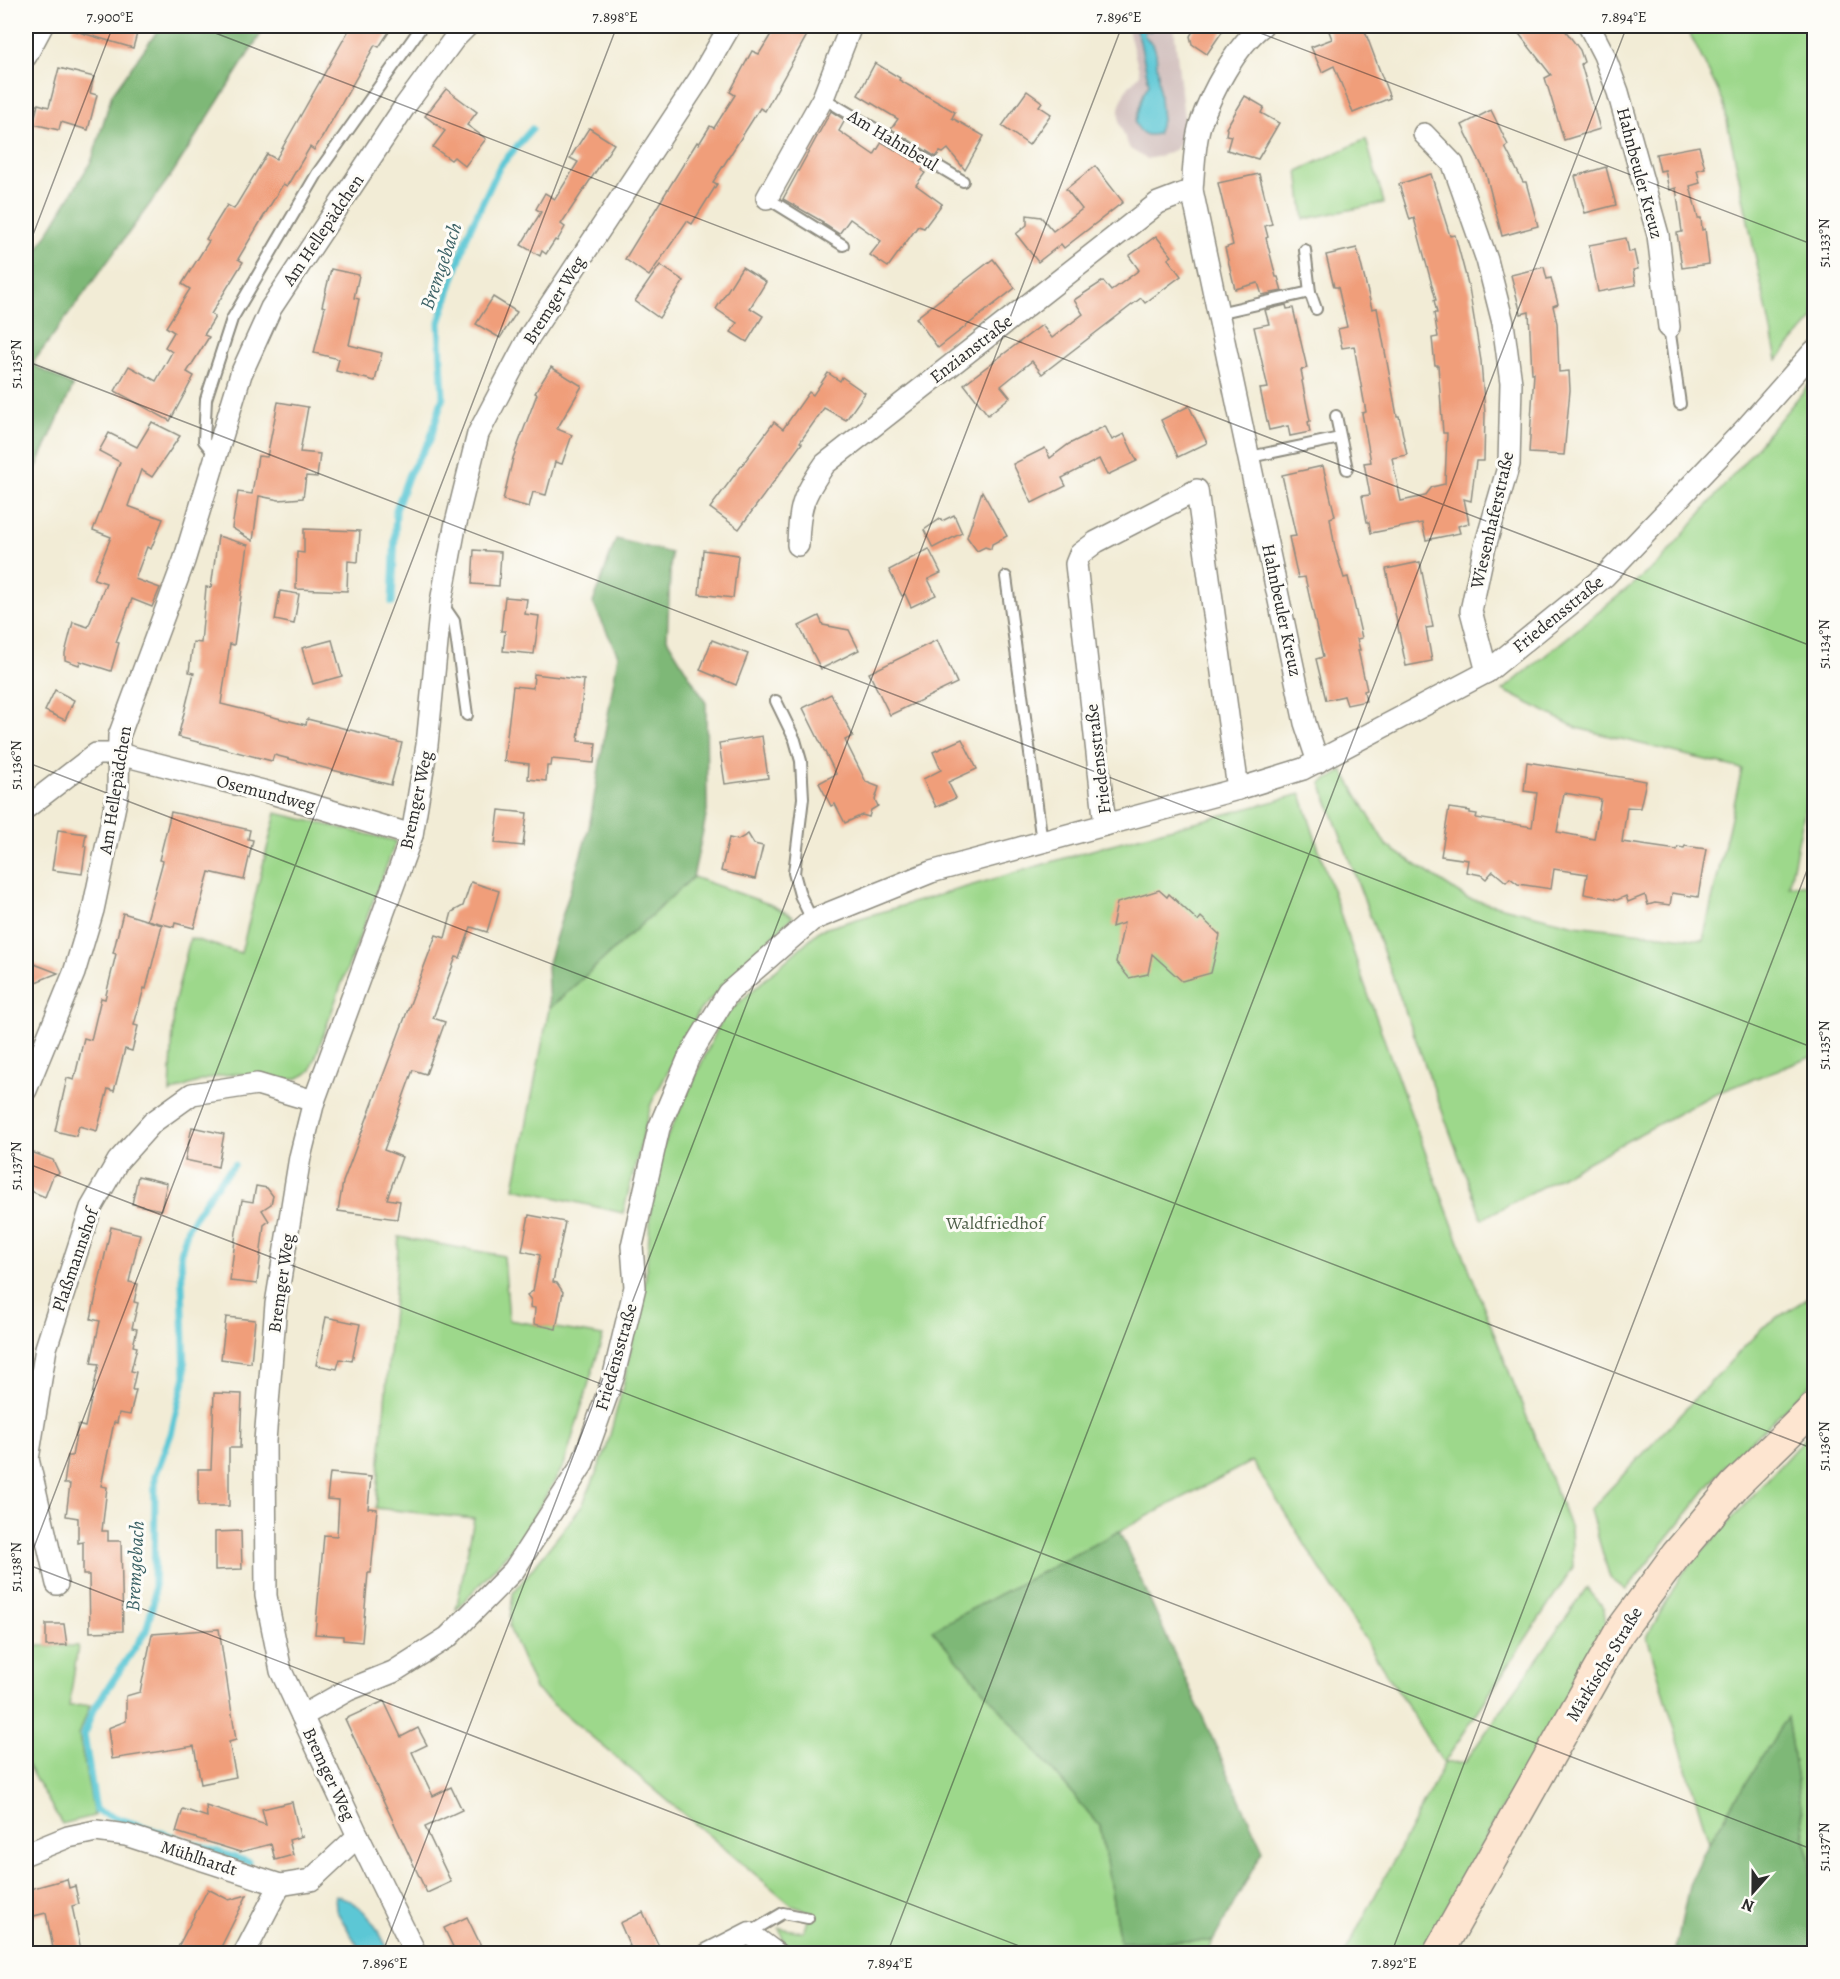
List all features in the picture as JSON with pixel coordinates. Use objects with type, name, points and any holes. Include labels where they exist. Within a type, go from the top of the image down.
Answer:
[{"type":"main road","name":"Märkische Straße","points":[[1438,1953],[1620,1631],[1676,1555],[1735,1485],[1815,1408]]},
{"type":"street","points":[[26,56],[42,26]]},
{"type":"street","name":"Am Hellepädchen","points":[[26,1090],[74,973],[93,910],[118,792],[119,736],[184,561],[241,374],[271,308],[405,106],[466,26]]},
{"type":"street","name":"Bremger Weg","points":[[417,1953],[358,1836],[281,1671],[266,1596],[265,1441],[276,1304],[300,1157],[314,1101],[412,835],[427,745],[441,602],[455,527],[478,434],[529,337],[700,78],[730,26]]},
{"type":"street","points":[[767,198],[823,98],[851,26]]},
{"type":"street","name":"Hahnbeuler Kreuz","points":[[1262,26],[1252,33],[1221,77],[1200,126],[1192,190],[1305,723],[1318,762]]},
{"type":"street","name":"Hahnbeuler Kreuz","points":[[1588,26],[1604,55],[1618,92],[1658,235],[1670,327]]},
{"type":"street","name":"Wiesenhaferstraße","points":[[1424,134],[1453,164],[1487,260],[1503,322],[1510,373],[1509,464],[1484,550],[1471,611],[1487,672]]},
{"type":"street","name":"Enzianstraße","points":[[798,545],[799,519],[807,491],[825,464],[1158,203],[1192,190]]},
{"type":"street","name":"Friedensstraße","points":[[302,1716],[348,1690],[393,1672],[448,1637],[514,1570],[582,1465],[614,1375],[635,1287],[632,1246],[659,1128],[689,1057],[728,993],[812,920],[931,872],[1238,789],[1318,762],[1487,672],[1605,576],[1746,428],[1815,351]]},
{"type":"street","name":"Friedensstraße","points":[[1105,825],[1076,564],[1080,554],[1096,542],[1197,490],[1238,789]]},
{"type":"street","points":[[26,808],[96,754],[119,754]]},
{"type":"street","name":"Osemundweg","points":[[119,754],[271,793],[412,835]]},
{"type":"street","name":"Plaßmannshof","points":[[57,1584],[28,1459],[46,1348],[91,1208],[118,1161],[153,1122],[192,1094],[257,1084],[314,1101]]},
{"type":"street","name":"Mühlhardt","points":[[26,1854],[68,1837],[96,1831],[126,1835],[280,1885],[311,1880],[358,1836]]},
{"type":"street","points":[[244,1953],[280,1885]]},
{"type":"street","points":[[708,1953],[749,1933],[777,1953]]},
{"type":"lane","name":"Am Hellepädchen","points":[[216,455],[204,441],[206,399],[232,320],[317,174],[422,26]]},
{"type":"lane","name":"Am Hahnbeul","points":[[823,98],[963,181]]},
{"type":"lane","points":[[767,198],[843,245]]},
{"type":"lane","points":[[1305,250],[1310,292],[1316,309]]},
{"type":"lane","points":[[1218,313],[1310,292]]},
{"type":"lane","points":[[1670,327],[1680,404]]},
{"type":"lane","points":[[1336,416],[1347,469]]},
{"type":"lane","points":[[1250,458],[1340,438]]},
{"type":"lane","points":[[1006,577],[1042,842]]},
{"type":"lane","points":[[441,602],[454,621],[467,716]]},
{"type":"lane","points":[[776,701],[795,740],[801,761],[803,798],[794,873],[800,895],[812,920]]},
{"type":"lane","points":[[749,1933],[783,1912],[808,1918]]},
{"type":"shaded area","points":[[1127,26],[1174,26],[1185,128],[1176,149],[1147,159],[1130,149],[1119,123],[1119,108],[1125,91],[1140,74]]},
{"type":"green space","points":[[161,26],[266,26],[172,174],[32,364],[73,386],[35,470],[26,544],[26,269],[92,160],[112,94]]},
{"type":"green space","points":[[1686,26],[1803,26],[1814,56],[1814,318],[1777,360],[1723,101]]},
{"type":"green space","points":[[1366,139],[1384,203],[1304,219],[1298,171]]},
{"type":"green space","points":[[1812,381],[1814,382],[1814,769],[1789,886],[1814,884],[1814,1056],[1714,1094],[1482,1219],[1321,783],[1343,771],[1386,845],[1466,898],[1575,925],[1703,940],[1742,769],[1577,728],[1503,690],[1661,561]]},
{"type":"green space","points":[[616,539],[671,553],[667,639],[706,703],[707,812],[693,877],[549,1009],[547,966],[589,828],[618,655],[593,603]]},
{"type":"green space","name":"Waldfriedhof","points":[[1301,794],[1396,1072],[1464,1256],[1571,1529],[1573,1567],[1444,1763],[1465,1762],[1587,1588],[1604,1608],[1606,1632],[1504,1805],[1423,1953],[1345,1953],[1444,1764],[1252,1461],[933,1630],[1100,1826],[1120,1942],[1213,1941],[1208,1953],[788,1953],[779,1928],[804,1932],[811,1912],[793,1906],[535,1689],[509,1627],[513,1593],[582,1506],[606,1450],[623,1386],[646,1276],[654,1165],[723,1017],[820,930],[1116,843]]},
{"type":"green space","points":[[276,813],[396,841],[311,1070],[303,1076],[284,1080],[244,1074],[226,1075],[201,1081],[170,1093],[174,1005],[190,938],[241,953]]},
{"type":"green space","points":[[693,877],[769,904],[793,916],[700,1010],[651,1104],[623,1213],[514,1188],[549,1009]]},
{"type":"green space","points":[[399,1237],[504,1256],[509,1320],[603,1336],[564,1465],[520,1540],[456,1610],[474,1519],[376,1508]]},
{"type":"green space","points":[[1814,1294],[1814,1381],[1724,1467],[1626,1590],[1610,1578],[1590,1510],[1763,1327]]},
{"type":"green space","points":[[1814,1428],[1814,1891],[1787,1718],[1709,1842],[1647,1637],[1681,1575]]},
{"type":"green space","points":[[1119,1531],[1263,1851],[1213,1941],[1120,1942],[1100,1826],[932,1630]]},
{"type":"green space","points":[[26,1646],[78,1646],[69,1706],[90,1705],[79,1735],[94,1816],[62,1824],[26,1763]]},
{"type":"green space","points":[[1787,1717],[1814,1891],[1814,1953],[1675,1953],[1689,1885],[1709,1842]]},
{"type":"water","points":[[1134,26],[1155,26],[1150,31],[1145,29],[1144,35],[1154,46],[1156,53],[1162,121],[1157,134],[1153,135],[1144,134],[1135,123],[1144,92],[1149,84],[1139,37]]},
{"type":"water","points":[[335,1895],[354,1903],[369,1917],[390,1953],[362,1953],[336,1910]]},
{"type":"building","points":[[73,26],[139,26],[133,48],[72,30]]},
{"type":"building","points":[[347,26],[393,26],[379,47],[375,45],[323,136],[314,150],[310,147],[287,186],[283,184],[238,259],[243,262],[211,314],[215,317],[204,335],[209,337],[187,372],[194,376],[170,421],[115,391],[129,366],[156,381],[172,352],[165,347],[174,332],[166,327],[190,289],[182,284],[209,241],[206,239],[227,205],[234,209],[267,154],[276,159],[350,28]]},
{"type":"building","points":[[776,26],[790,26],[807,35],[765,111],[760,108],[713,182],[717,184],[692,224],[687,221],[649,276],[625,259],[697,142],[699,144],[710,126],[714,128],[735,95],[730,92],[752,51],[759,54]]},
{"type":"building","points":[[1196,26],[1226,26],[1207,54],[1192,44],[1190,36]]},
{"type":"building","points":[[1327,26],[1363,26],[1390,98],[1353,113],[1334,66],[1322,72],[1311,47],[1332,39]]},
{"type":"building","points":[[1513,26],[1562,26],[1580,50],[1584,62],[1581,64],[1600,129],[1564,140],[1545,78],[1551,75]]},
{"type":"building","points":[[875,63],[900,78],[899,80],[955,112],[952,118],[984,136],[965,170],[948,149],[943,153],[940,152],[936,157],[891,129],[898,119],[858,95]]},
{"type":"building","points":[[59,68],[94,77],[90,93],[97,95],[88,130],[61,122],[59,130],[33,124],[38,104],[49,107]]},
{"type":"building","points":[[446,89],[477,112],[467,125],[486,139],[465,166],[454,157],[451,160],[433,147],[445,131],[425,116]]},
{"type":"building","points":[[1027,91],[1042,102],[1039,106],[1051,114],[1029,145],[1002,126]]},
{"type":"building","points":[[1245,96],[1264,107],[1261,113],[1279,123],[1258,159],[1227,150],[1231,136],[1226,135],[1226,128]]},
{"type":"building","points":[[1491,110],[1508,145],[1505,147],[1523,182],[1526,182],[1538,226],[1502,236],[1486,174],[1462,125]]},
{"type":"building","points":[[831,111],[845,120],[839,131],[874,155],[882,142],[925,167],[922,170],[925,173],[916,185],[942,204],[924,228],[918,226],[888,267],[870,255],[881,241],[850,219],[839,234],[783,199]]},
{"type":"building","points":[[589,128],[614,144],[561,224],[565,227],[557,241],[555,240],[546,254],[542,251],[540,256],[521,245],[541,212],[536,209],[545,193],[555,199],[578,162],[570,158]]},
{"type":"building","points":[[1699,146],[1705,168],[1697,170],[1700,183],[1690,186],[1698,218],[1701,218],[1702,230],[1705,229],[1709,264],[1682,268],[1677,233],[1682,232],[1676,188],[1669,190],[1665,170],[1660,171],[1656,154]]},
{"type":"building","points":[[1095,166],[1123,202],[1064,248],[1061,244],[1038,262],[1016,234],[1027,225],[1027,215],[1041,217],[1053,231],[1082,209],[1066,189]]},
{"type":"building","points":[[1606,167],[1616,205],[1585,213],[1575,176]]},
{"type":"building","points":[[1259,174],[1272,224],[1265,226],[1268,237],[1266,238],[1282,291],[1262,295],[1258,283],[1235,289],[1225,248],[1233,245],[1218,183]]},
{"type":"building","points":[[1431,174],[1450,236],[1455,235],[1469,288],[1481,361],[1485,414],[1484,461],[1476,461],[1471,501],[1464,499],[1469,523],[1458,526],[1460,533],[1426,540],[1422,523],[1371,533],[1369,522],[1367,522],[1362,496],[1370,495],[1364,463],[1371,462],[1362,413],[1366,412],[1354,346],[1342,348],[1338,329],[1347,327],[1338,287],[1334,287],[1326,255],[1357,248],[1372,309],[1377,308],[1397,416],[1399,416],[1407,455],[1392,458],[1401,501],[1425,496],[1432,487],[1445,484],[1447,433],[1443,433],[1438,365],[1435,365],[1432,338],[1438,337],[1434,313],[1437,313],[1434,300],[1436,300],[1414,218],[1410,220],[1399,184]]},
{"type":"building","points":[[1156,236],[1172,256],[1168,259],[1181,276],[1145,303],[1141,298],[1042,374],[1032,361],[1001,386],[1010,397],[988,415],[964,384],[1042,325],[1052,338],[1083,314],[1074,300],[1103,281],[1111,291],[1139,270],[1129,256]]},
{"type":"building","points":[[1626,238],[1629,252],[1634,251],[1638,269],[1633,270],[1636,285],[1598,292],[1589,245]]},
{"type":"building","points":[[993,259],[1015,288],[938,348],[916,318]]},
{"type":"building","points":[[660,265],[684,281],[659,318],[635,301]]},
{"type":"building","points":[[742,267],[766,282],[750,308],[763,316],[747,342],[731,332],[737,323],[716,309]]},
{"type":"building","points":[[1544,267],[1547,279],[1551,278],[1558,304],[1553,306],[1557,323],[1559,372],[1569,371],[1570,390],[1564,455],[1529,453],[1534,373],[1532,373],[1529,312],[1521,314],[1511,275]]},
{"type":"building","points":[[331,269],[359,275],[354,298],[359,299],[349,345],[382,353],[375,381],[336,371],[339,359],[314,353]]},
{"type":"building","points":[[493,297],[517,312],[500,338],[476,324]]},
{"type":"building","points":[[1286,305],[1287,309],[1293,308],[1307,368],[1301,370],[1310,421],[1308,422],[1310,432],[1290,436],[1288,426],[1269,430],[1260,389],[1268,388],[1254,327],[1269,324],[1265,310]]},
{"type":"building","points":[[551,367],[582,386],[557,429],[572,435],[562,464],[555,462],[546,495],[533,492],[529,507],[503,500],[513,458],[537,394],[535,393]]},
{"type":"building","points":[[828,373],[840,381],[842,377],[865,393],[846,420],[824,408],[800,442],[802,443],[739,529],[710,508],[774,422],[783,429],[809,392],[813,395]]},
{"type":"building","points":[[278,402],[308,407],[300,452],[320,454],[317,477],[306,476],[303,498],[279,500],[259,496],[253,541],[232,528],[238,492],[252,494],[258,456],[267,457]]},
{"type":"building","points":[[1189,406],[1207,443],[1178,457],[1161,420]]},
{"type":"building","points":[[152,422],[180,436],[152,477],[141,470],[128,506],[163,519],[151,549],[147,547],[135,579],[160,588],[152,607],[132,599],[116,642],[119,643],[111,671],[80,661],[79,665],[65,660],[65,653],[73,622],[88,627],[106,583],[94,579],[111,537],[93,530],[120,462],[99,451],[109,433],[137,447]]},
{"type":"building","points":[[1105,426],[1112,440],[1124,434],[1137,461],[1107,475],[1099,459],[1062,478],[1066,486],[1032,503],[1013,464],[1045,448],[1050,458],[1069,444]]},
{"type":"building","points":[[1323,466],[1335,516],[1330,518],[1335,548],[1344,578],[1348,577],[1362,638],[1357,639],[1367,690],[1364,691],[1366,701],[1347,705],[1344,696],[1326,700],[1316,659],[1323,657],[1305,577],[1298,578],[1289,537],[1296,536],[1282,475]]},
{"type":"building","points":[[982,491],[1007,536],[992,544],[991,549],[985,547],[977,551],[967,537]]},
{"type":"building","points":[[954,515],[962,533],[933,548],[924,530],[940,519],[942,521]]},
{"type":"building","points":[[304,529],[360,531],[358,562],[348,561],[347,591],[296,589],[297,552],[304,553]]},
{"type":"building","points":[[218,536],[248,545],[234,645],[230,644],[221,704],[306,725],[307,719],[402,743],[391,785],[274,755],[272,761],[178,737],[194,673],[189,672],[193,642],[201,643],[206,587],[211,588]]},
{"type":"building","points":[[929,549],[941,573],[928,579],[936,595],[911,607],[905,594],[902,596],[889,570]]},
{"type":"building","points":[[474,550],[501,552],[499,586],[472,584]]},
{"type":"building","points":[[703,550],[738,555],[733,598],[699,594]]},
{"type":"building","points":[[1420,562],[1433,627],[1426,628],[1432,661],[1406,666],[1386,569]]},
{"type":"building","points":[[280,591],[299,594],[294,624],[275,620]]},
{"type":"building","points":[[505,597],[527,599],[525,614],[539,616],[534,654],[503,651],[505,631],[501,631]]},
{"type":"building","points":[[819,616],[823,625],[849,630],[859,650],[821,669],[799,626]]},
{"type":"building","points":[[332,640],[342,676],[313,684],[302,648]]},
{"type":"building","points":[[712,640],[748,654],[736,685],[700,670]]},
{"type":"building","points":[[937,640],[957,683],[890,715],[869,673]]},
{"type":"building","points":[[534,674],[584,680],[578,741],[596,743],[594,763],[552,759],[551,766],[547,766],[546,781],[528,779],[529,764],[504,761],[513,686],[533,688]]},
{"type":"building","points":[[55,690],[74,700],[65,720],[45,711]]},
{"type":"building","points":[[831,694],[853,736],[845,740],[866,782],[879,787],[875,800],[878,806],[871,810],[869,817],[862,815],[845,823],[835,804],[831,806],[819,783],[836,774],[803,708]]},
{"type":"building","points":[[762,736],[768,778],[725,784],[719,743]]},
{"type":"building","points":[[962,739],[977,769],[948,782],[956,798],[936,807],[923,779],[941,770],[933,752]]},
{"type":"building","points":[[1527,762],[1646,781],[1640,808],[1627,807],[1622,842],[1677,850],[1678,847],[1684,848],[1685,846],[1706,849],[1698,897],[1672,893],[1670,905],[1655,903],[1648,905],[1645,895],[1628,902],[1626,896],[1617,900],[1584,894],[1587,874],[1554,869],[1551,889],[1518,884],[1510,878],[1506,882],[1493,871],[1486,879],[1481,875],[1466,872],[1468,860],[1441,856],[1449,808],[1470,811],[1470,813],[1477,814],[1476,818],[1532,827],[1537,793],[1524,791]],"holes":[[[1564,793],[1601,799],[1594,839],[1557,832]]]},
{"type":"building","points":[[499,810],[527,813],[523,846],[495,843]]},
{"type":"building","points":[[171,812],[250,830],[248,839],[253,840],[244,880],[209,872],[194,928],[175,923],[174,927],[147,920],[163,861],[159,860]]},
{"type":"building","points":[[58,830],[86,834],[82,874],[52,870]]},
{"type":"building","points":[[748,834],[754,844],[763,846],[755,879],[721,871],[729,838],[738,840]]},
{"type":"building","points":[[471,882],[499,891],[487,932],[471,927],[460,958],[456,957],[433,1018],[445,1022],[426,1074],[413,1070],[384,1150],[402,1157],[387,1199],[400,1201],[397,1219],[338,1211],[343,1182],[436,935],[445,938],[452,912],[463,906]]},
{"type":"building","points":[[1159,890],[1167,897],[1169,894],[1198,921],[1201,917],[1220,935],[1211,973],[1182,981],[1152,954],[1148,974],[1129,978],[1116,962],[1124,923],[1112,927],[1117,903]]},
{"type":"building","points":[[123,913],[162,925],[146,989],[144,988],[134,1025],[138,1026],[132,1051],[125,1049],[114,1091],[108,1089],[97,1131],[79,1126],[76,1136],[55,1131],[67,1078],[74,1080],[84,1038],[91,1040],[101,998],[105,999]]},
{"type":"building","points":[[26,960],[37,965],[58,973],[26,986]]},
{"type":"building","points":[[192,1127],[224,1134],[218,1167],[185,1160]]},
{"type":"building","points":[[26,1150],[53,1160],[59,1173],[53,1176],[45,1197],[26,1189]]},
{"type":"building","points":[[138,1176],[167,1183],[161,1210],[132,1204]]},
{"type":"building","points":[[256,1186],[267,1188],[273,1196],[271,1204],[262,1210],[269,1221],[264,1225],[257,1284],[230,1281],[242,1200],[253,1202]]},
{"type":"building","points":[[529,1215],[565,1222],[553,1282],[557,1283],[563,1292],[556,1329],[534,1324],[535,1308],[530,1307],[531,1300],[527,1295],[533,1291],[540,1255],[522,1251]]},
{"type":"building","points":[[111,1227],[140,1234],[129,1282],[138,1284],[134,1302],[138,1303],[132,1328],[137,1329],[133,1346],[137,1347],[131,1371],[136,1372],[132,1390],[136,1390],[130,1415],[119,1413],[117,1423],[114,1422],[101,1486],[107,1487],[102,1531],[108,1531],[108,1541],[121,1541],[123,1631],[90,1632],[89,1575],[83,1575],[83,1542],[78,1543],[78,1518],[66,1516],[70,1484],[64,1484],[68,1456],[72,1456],[78,1425],[85,1427],[99,1364],[91,1363],[100,1321],[91,1319]]},
{"type":"building","points":[[226,1317],[255,1320],[251,1363],[221,1359]]},
{"type":"building","points":[[326,1317],[360,1324],[352,1361],[340,1359],[337,1369],[316,1365]]},
{"type":"building","points":[[214,1393],[242,1394],[240,1448],[229,1448],[229,1506],[198,1506],[198,1469],[211,1469]]},
{"type":"building","points":[[330,1473],[371,1477],[368,1508],[377,1509],[362,1642],[343,1640],[343,1636],[315,1634],[324,1535],[337,1536],[339,1500],[327,1499]]},
{"type":"building","points":[[241,1531],[242,1569],[215,1570],[215,1532]]},
{"type":"building","points":[[46,1624],[64,1624],[67,1645],[46,1646]]},
{"type":"building","points":[[219,1629],[236,1740],[229,1742],[236,1777],[201,1784],[194,1746],[112,1759],[108,1728],[126,1721],[126,1696],[140,1692],[152,1634]]},
{"type":"building","points":[[384,1701],[401,1737],[418,1728],[427,1745],[412,1752],[433,1796],[451,1787],[462,1810],[425,1827],[451,1882],[427,1893],[345,1719]]},
{"type":"building","points":[[292,1802],[300,1836],[303,1836],[289,1840],[293,1855],[275,1860],[271,1844],[240,1852],[176,1832],[183,1809],[207,1817],[206,1806],[266,1825],[262,1809]]},
{"type":"building","points":[[67,1879],[69,1888],[75,1886],[79,1904],[72,1906],[81,1950],[54,1953],[46,1913],[26,1918],[26,1890]]},
{"type":"building","points":[[208,1889],[229,1900],[247,1895],[218,1953],[175,1953]]},
{"type":"building","points":[[643,1912],[662,1953],[633,1953],[620,1923]]},
{"type":"building","points":[[467,1917],[482,1948],[471,1953],[456,1953],[444,1928]]},
{"type":"waterway","name":"Bremgebach","points":[[392,602],[396,510],[409,474],[430,440],[443,397],[439,323],[468,233],[500,166],[532,129]]},
{"type":"waterway","name":"Bremgebach","points":[[234,1165],[214,1188],[188,1227],[181,1253],[185,1376],[171,1434],[155,1476],[154,1600],[146,1631],[92,1712],[84,1735],[96,1811],[248,1862]]}]
